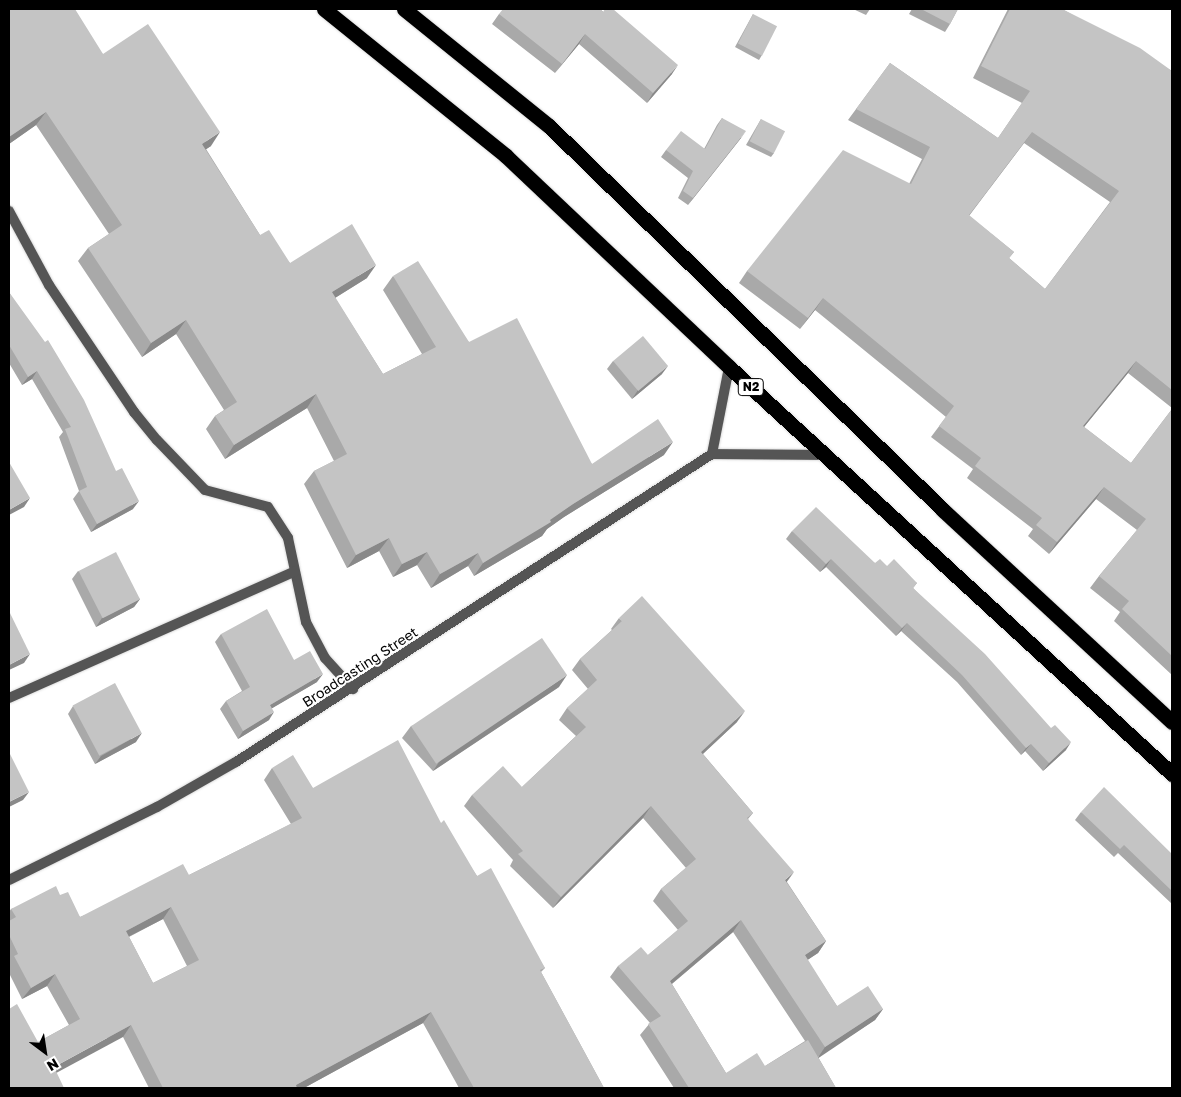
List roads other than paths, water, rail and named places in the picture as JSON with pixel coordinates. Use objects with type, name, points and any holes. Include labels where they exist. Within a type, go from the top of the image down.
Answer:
[{"type":"highway","name":"N2","points":[[324,9],[506,156],[729,367],[1172,774]]},
{"type":"highway","points":[[404,9],[548,126],[943,510],[1172,722]]},
{"type":"street","points":[[9,211],[49,284],[134,412],[205,490],[268,507],[288,538],[306,622],[325,658],[352,689]]},
{"type":"street","points":[[729,367],[712,454],[825,455]]},
{"type":"street","name":"Broadcasting Street","points":[[9,880],[165,803],[236,762],[352,689],[712,454]]},
{"type":"street","points":[[9,698],[294,572]]}]
